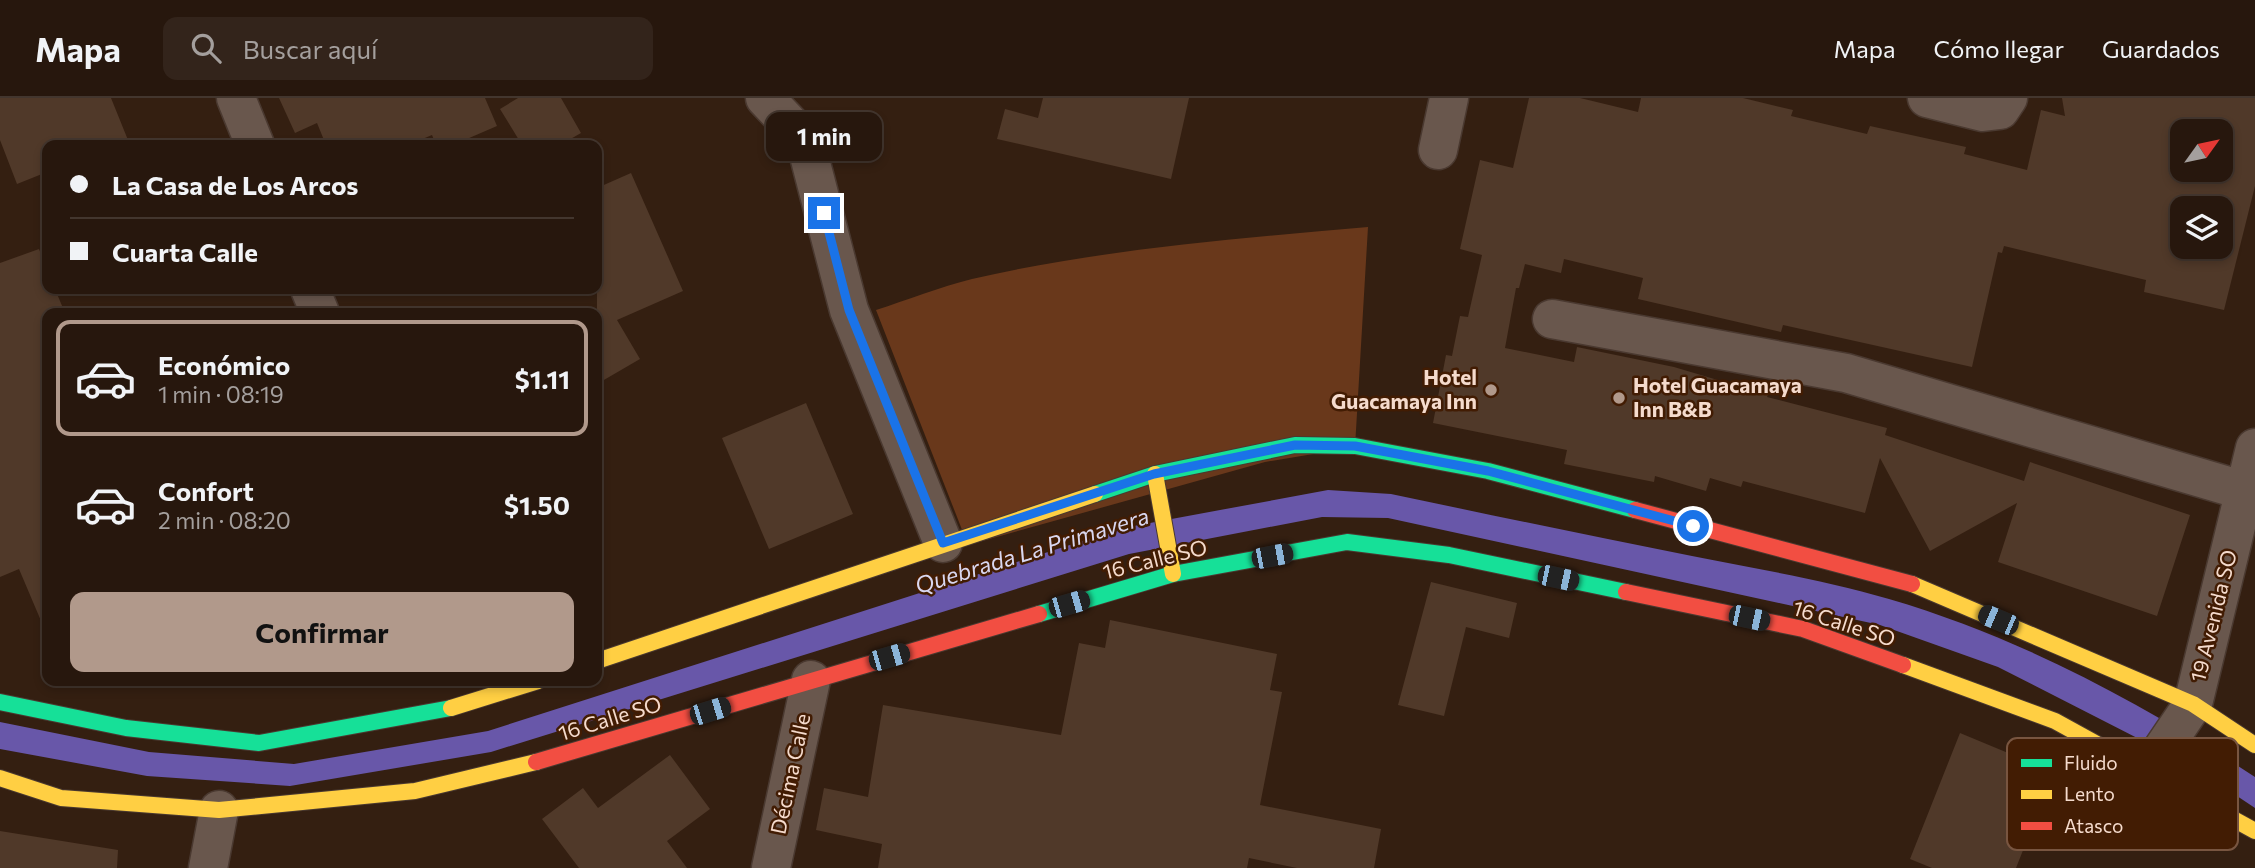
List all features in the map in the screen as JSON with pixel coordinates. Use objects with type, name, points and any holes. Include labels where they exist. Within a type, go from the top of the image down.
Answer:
[{"type":"street","points":[[236,98],[253,140]]},
{"type":"street","points":[[765,98],[805,140],[849,310],[943,543]]},
{"type":"street","points":[[1438,150],[1449,98]]},
{"type":"street","points":[[1927,98],[1983,112],[2000,110],[2008,98]]},
{"type":"street","points":[[1552,319],[1846,373],[2245,491]]},
{"type":"street","points":[[602,659],[1154,474],[1295,445],[1355,446],[1488,471],[1925,588],[2190,707],[2255,745]]},
{"type":"street","name":"19 Avenida SO","points":[[2170,738],[2190,707],[2255,448]]},
{"type":"street","points":[[1154,474],[1172,574]]},
{"type":"street","name":"16 Calle SO","points":[[0,778],[61,799],[219,810],[415,791],[558,757],[1172,574],[1347,542],[1449,555],[1803,629],[2055,721],[2088,738]]},
{"type":"street","name":"Décima Calle","points":[[771,868],[811,680]]},
{"type":"street","points":[[0,702],[127,728],[259,743],[467,692],[506,686]]},
{"type":"street","points":[[208,868],[219,810]]},
{"type":"street","name":"16 Calle SO","points":[[2238,821],[2255,831]]},
{"type":"shaded area","points":[[1368,227],[1355,447],[1265,462],[968,545],[876,310],[972,279],[1070,260],[1169,246]]},
{"type":"shaded area","points":[[1328,490],[1391,494],[1791,575],[1889,599],[1985,632],[2078,674],[2192,738],[2137,738],[1998,667],[1880,625],[1388,518],[1322,517],[1129,554],[491,752],[290,786],[147,776],[0,749],[0,722],[149,752],[294,764],[488,731],[1123,528]]},
{"type":"shaded area","points":[[2238,766],[2255,777],[2255,808],[2238,797]]},
{"type":"building","points":[[0,98],[111,98],[128,140],[42,140],[42,174],[17,184],[0,140]]},
{"type":"building","points":[[279,98],[485,98],[497,126],[465,140],[434,140],[432,135],[420,140],[324,140],[317,123],[295,133]]},
{"type":"building","points":[[518,98],[561,98],[581,133],[569,140],[519,140],[500,109]]},
{"type":"building","points":[[1043,98],[1189,98],[1171,179],[997,139],[1005,109],[1038,118]]},
{"type":"building","points":[[1529,98],[1580,98],[1638,112],[1641,98],[1743,98],[1793,110],[1791,116],[1867,134],[1870,126],[1966,147],[1964,154],[2027,170],[2041,110],[2065,116],[2062,98],[2255,98],[2255,186],[2224,310],[2144,292],[2146,280],[2004,246],[2002,253],[1998,252],[1972,367],[1783,325],[1781,332],[1638,299],[1643,278],[1564,259],[1561,273],[1525,264],[1519,288],[1516,288],[1505,348],[1574,362],[1577,347],[1674,367],[1768,395],[1767,397],[1887,428],[1885,435],[2024,481],[2030,462],[2190,515],[2157,616],[1998,562],[2017,503],[1930,551],[1880,458],[1865,513],[1743,481],[1741,487],[1710,478],[1706,491],[1655,476],[1654,482],[1564,464],[1567,450],[1433,423],[1446,355],[1452,356],[1460,316],[1468,317],[1482,255],[1460,249],[1480,160],[1513,168]]},
{"type":"building","points":[[631,173],[683,291],[617,320],[640,359],[602,381],[602,308],[597,308],[597,294],[602,294],[602,186]]},
{"type":"building","points":[[39,249],[42,257],[42,294],[57,294],[63,308],[42,308],[42,623],[19,569],[0,577],[0,263]]},
{"type":"building","points":[[806,403],[853,514],[769,549],[722,438]]},
{"type":"building","points":[[1431,582],[1517,603],[1509,638],[1466,627],[1444,716],[1398,705]]},
{"type":"building","points":[[1110,620],[1277,654],[1270,690],[1282,692],[1260,805],[1381,829],[1374,868],[1297,868],[1249,858],[1247,868],[878,868],[882,844],[816,830],[824,788],[868,797],[883,705],[1061,735],[1079,643],[1105,648]]},
{"type":"building","points":[[1960,733],[2007,752],[2007,850],[2023,850],[2016,868],[1932,868],[1910,859]]},
{"type":"building","points":[[670,755],[710,809],[667,841],[687,868],[579,868],[542,819],[583,788],[598,808]]},
{"type":"building","points":[[0,831],[118,850],[117,868],[0,868]]},
{"type":"traffic: fast","points":[[1095,494],[1155,474],[1295,445],[1355,446],[1488,471],[1635,510]]},
{"type":"traffic: fast","points":[[1039,614],[1173,574],[1347,542],[1449,555],[1626,592]]},
{"type":"traffic: fast","points":[[0,702],[126,728],[259,743],[451,708]]},
{"type":"traffic: slow","points":[[1155,474],[1173,574]]},
{"type":"traffic: slow","points":[[602,659],[1095,494]]},
{"type":"traffic: slow","points":[[1912,584],[2193,704],[2255,745]]},
{"type":"traffic: slow","points":[[1903,665],[2055,721],[2086,738]]},
{"type":"traffic: slow","points":[[451,708],[522,686]]},
{"type":"traffic: slow","points":[[0,778],[61,798],[219,810],[415,791],[536,762]]},
{"type":"traffic: slow","points":[[2238,822],[2255,831]]},
{"type":"traffic: jam","points":[[1635,510],[1912,584]]},
{"type":"traffic: jam","points":[[1626,592],[1803,629],[1903,665]]},
{"type":"traffic: jam","points":[[536,762],[1039,614]]},
{"type":"place","name":"Hotel Guacamaya Inn","points":[[1491,390]]},
{"type":"place","name":"Hotel Guacamaya Inn B&B","points":[[1619,398]]},
{"type":"route","points":[[824,213],[849,310],[943,543],[1154,474],[1295,445],[1355,446],[1488,471],[1693,526]]},
{"type":"water label","name":"Quebrada La Primavera","points":[[1032,551]]}]
